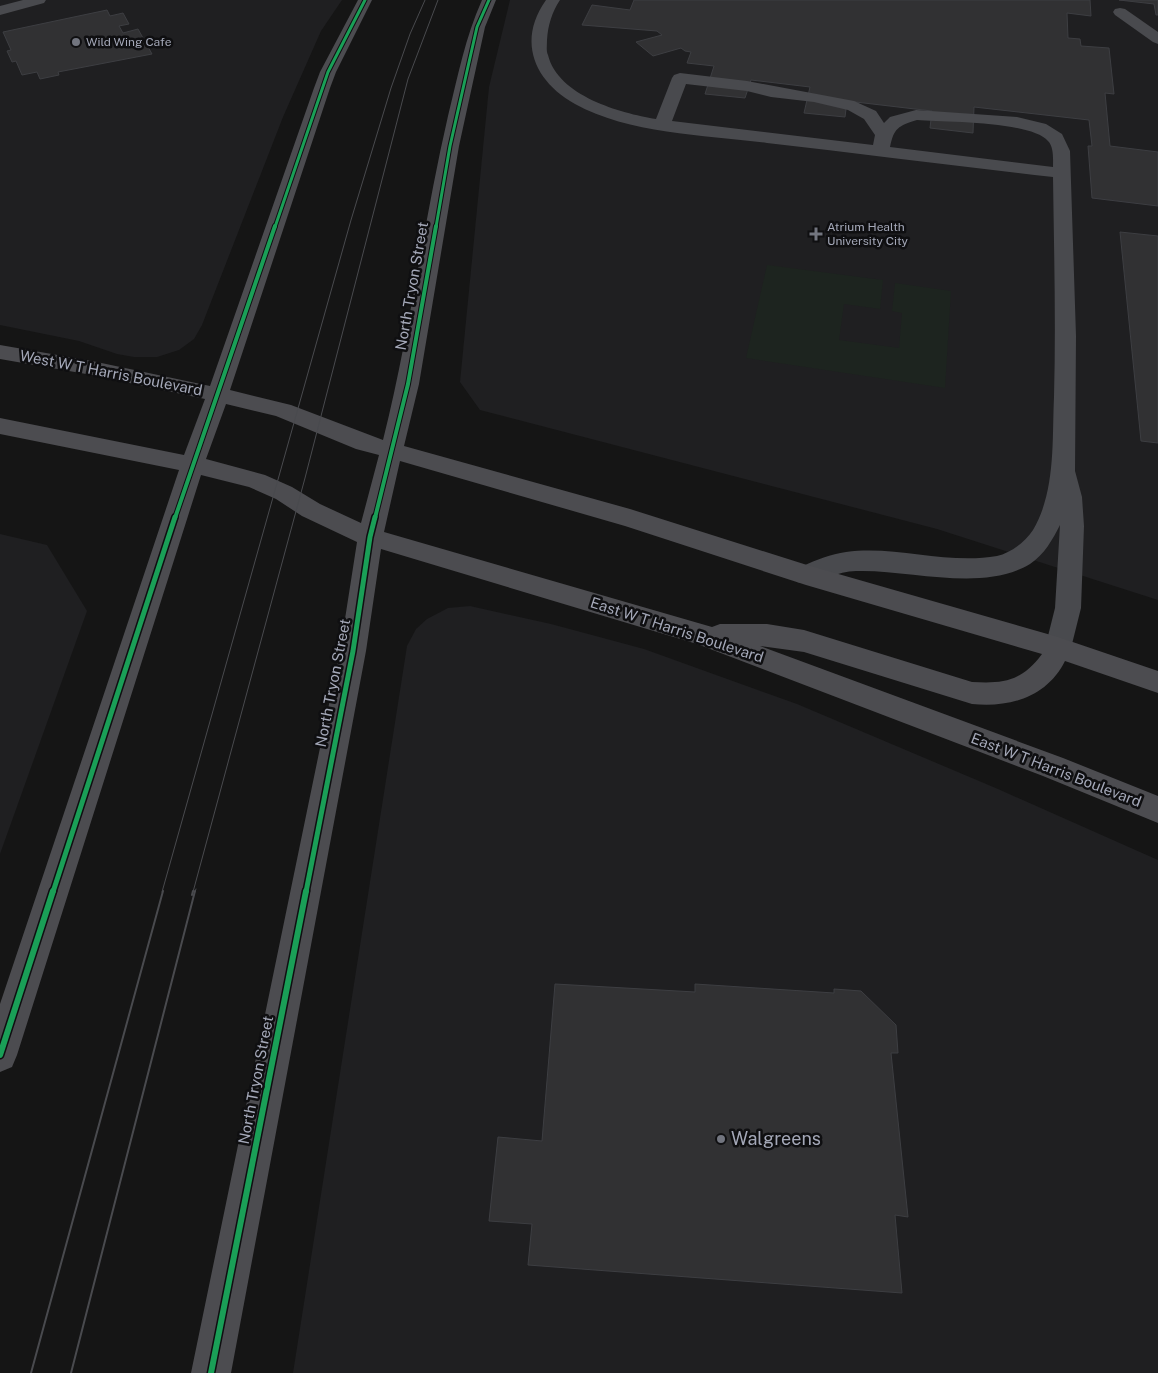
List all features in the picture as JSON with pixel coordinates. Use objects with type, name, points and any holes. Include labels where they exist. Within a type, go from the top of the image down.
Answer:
[{"type":"main road","points":[[0,1055],[192,465],[322,88],[328,72],[365,0]]},
{"type":"main road","name":"North Tryon Street","points":[[211,1373],[353,652],[370,536],[393,451],[408,384],[450,146],[477,26],[488,0]]},
{"type":"main road","name":"West W T Harris Boulevard","points":[[0,352],[218,394],[283,410],[339,434],[393,451]]},
{"type":"main road","points":[[0,426],[192,465]]},
{"type":"main road","points":[[393,451],[630,518],[806,575],[1058,648],[1158,682]]},
{"type":"main road","name":"East W T Harris Boulevard","points":[[192,465],[228,472],[257,481],[284,493],[337,523],[370,536],[703,635],[927,721],[1054,767],[1158,810]]},
{"type":"main road","points":[[703,635],[767,635],[804,641],[972,693],[984,694],[999,694],[1027,686],[1048,669],[1058,648]]},
{"type":"street","points":[[0,11],[40,0]]},
{"type":"street","points":[[553,0],[542,22],[537,48],[540,63],[545,72],[561,88],[588,104],[623,116],[662,125],[882,143],[983,142],[1030,124],[1049,132],[1059,144],[1062,173],[1066,336],[1062,471],[1048,522],[1041,537],[1029,552],[1008,563],[967,569],[852,560],[824,566],[806,575]]},
{"type":"street","points":[[1120,12],[1158,39]]},
{"type":"street","points":[[662,125],[680,78],[747,86],[854,106],[870,115],[882,143]]},
{"type":"street","points":[[882,143],[896,121],[916,114],[1062,173]]},
{"type":"street","points":[[1058,648],[1068,608],[1072,526],[1070,497],[1062,471]]},
{"type":"shaded area","points":[[0,0],[342,0],[321,31],[283,117],[202,325],[194,339],[179,350],[157,357],[134,357],[117,354],[79,341],[0,325]]},
{"type":"shaded area","name":"Atrium Health University City","points":[[510,0],[1158,0],[1158,600],[937,529],[480,410],[460,382],[489,87]]},
{"type":"shaded area","points":[[767,265],[883,280],[880,309],[844,304],[839,340],[899,348],[902,313],[892,311],[895,283],[951,291],[945,388],[746,358]]},
{"type":"shaded area","points":[[0,534],[47,545],[87,611],[0,854]]},
{"type":"shaded area","points":[[470,606],[551,624],[644,649],[797,704],[998,789],[1158,860],[1158,1373],[293,1373],[407,646],[416,629],[427,619],[448,608]]},
{"type":"building","points":[[634,0],[1090,0],[1091,16],[1067,13],[1068,38],[1080,39],[1081,46],[1109,48],[1114,94],[1105,93],[1110,146],[1158,152],[1158,206],[1092,198],[1088,146],[1092,146],[1089,120],[974,107],[973,133],[930,128],[932,111],[847,101],[845,117],[804,113],[810,87],[751,80],[745,98],[705,94],[714,66],[687,63],[691,52],[681,48],[653,56],[636,42],[662,35],[657,31],[582,25],[592,5],[630,10]]},
{"type":"building","points":[[1119,0],[1158,0],[1158,15],[1156,15],[1154,4]]},
{"type":"building","name":"Wild Wing Cafe","points":[[107,10],[110,16],[123,13],[129,24],[119,26],[123,33],[138,29],[152,54],[58,72],[59,75],[40,79],[37,72],[22,75],[16,61],[12,62],[7,51],[11,50],[3,32]]},
{"type":"building","points":[[1120,232],[1158,236],[1158,443],[1141,441]]},
{"type":"building","name":"Walgreens","points":[[555,984],[695,992],[695,984],[834,993],[834,989],[861,991],[896,1025],[898,1053],[891,1053],[908,1217],[895,1215],[902,1293],[528,1265],[532,1224],[489,1221],[498,1137],[542,1141]]},
{"type":"tram line","points":[[162,892],[351,220],[391,88],[410,34],[425,0]]},
{"type":"tram line","points":[[193,892],[305,478],[408,79],[438,0]]},
{"type":"tram line","points":[[31,1373],[163,891]]},
{"type":"tram line","points":[[192,895],[193,891]]},
{"type":"tram line","points":[[71,1373],[195,891]]},
{"type":"cycle path","points":[[0,1055],[192,465],[322,88],[328,72],[365,0]]},
{"type":"cycle path","points":[[211,1373],[353,651],[370,537],[408,384],[450,146],[477,27],[489,0]]},
{"type":"place","name":"Wild Wing Cafe","points":[[76,42]]},
{"type":"place","name":"Atrium Health University City","points":[[816,234]]},
{"type":"place","name":"Walgreens","points":[[721,1139]]}]
